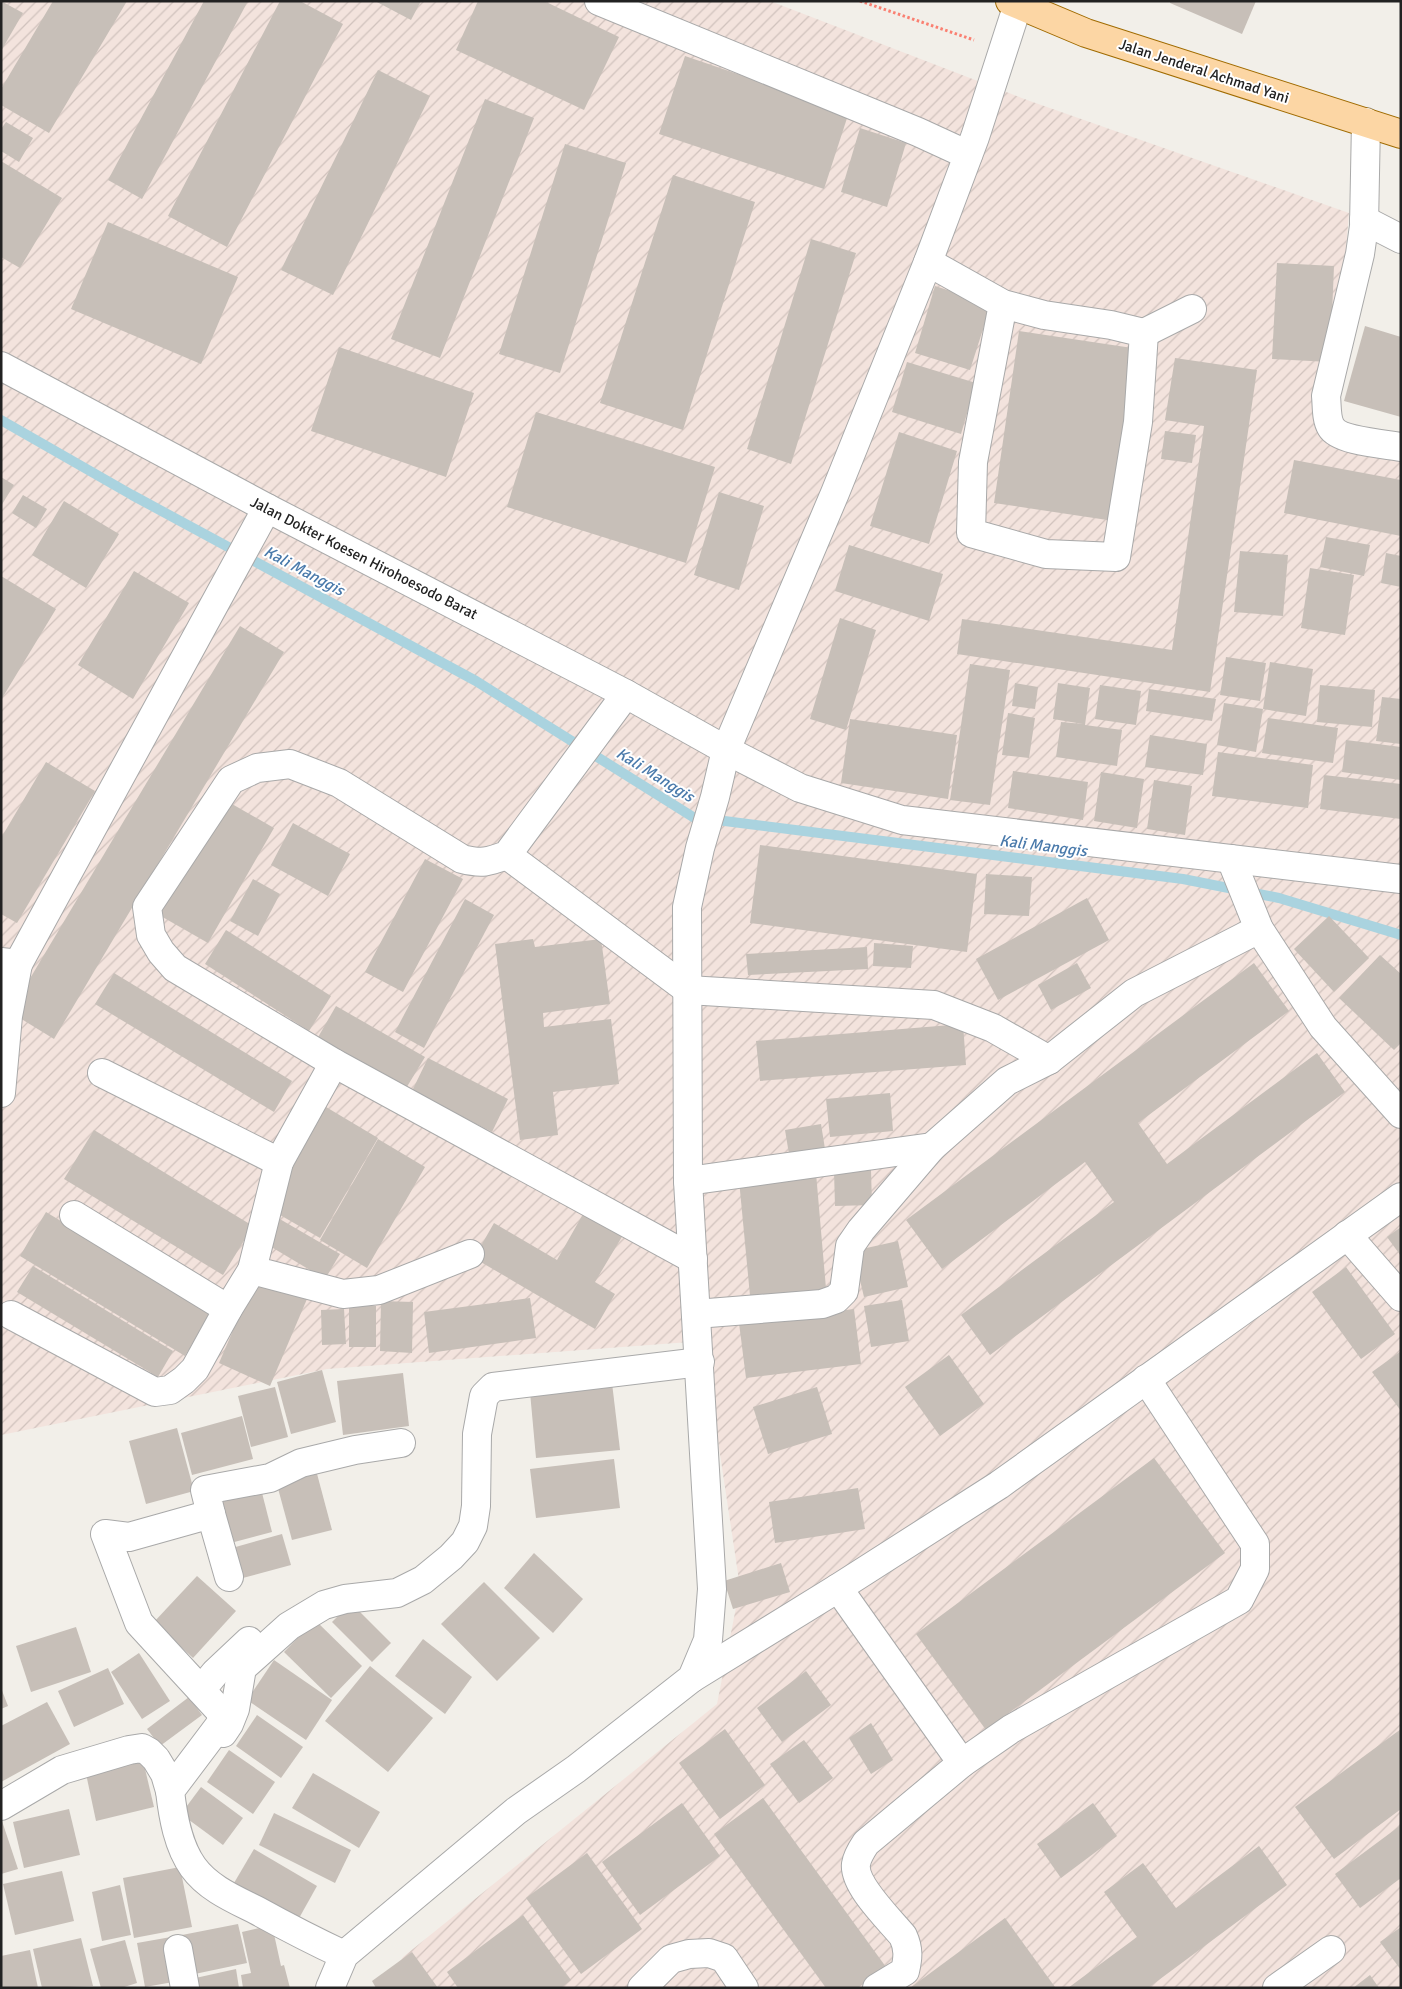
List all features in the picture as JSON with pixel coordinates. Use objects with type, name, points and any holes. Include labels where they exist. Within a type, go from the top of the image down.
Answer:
[{"type":"main road","name":"Jalan Jenderal Achmad Yani","points":[[1016,2],[1086,33],[1401,134]]},
{"type":"street","points":[[599,1],[918,132],[968,155]]},
{"type":"street","points":[[692,1678],[708,1640],[712,1589],[688,1181],[687,907],[700,848],[715,798],[726,750],[835,493],[928,262],[968,155],[1003,50],[1016,2]]},
{"type":"street","points":[[1366,122],[1364,220],[1360,254],[1326,396],[1331,428],[1342,436],[1401,447]]},
{"type":"street","points":[[1364,220],[1401,239]]},
{"type":"street","points":[[928,262],[1003,304],[1044,315],[1111,325],[1144,333],[1192,309]]},
{"type":"street","points":[[1003,304],[974,462],[971,533],[1046,554],[1116,557],[1138,422],[1144,333]]},
{"type":"street","name":"Jalan Dokter Koesen Hirohoesodo Barat","points":[[1,366],[267,508],[626,694],[726,750],[800,788],[902,820],[1234,866],[1401,879]]},
{"type":"street","points":[[1,1093],[8,1016],[9,963],[267,508]]},
{"type":"street","points":[[626,694],[507,855],[479,863],[462,859],[339,783],[290,764],[257,768],[231,780],[147,906],[151,935],[161,952],[175,968],[334,1063],[693,1259]]},
{"type":"street","points":[[507,855],[688,990],[934,1006],[993,1028],[1049,1060]]},
{"type":"street","points":[[1234,866],[1259,929],[1323,1027],[1401,1114]]},
{"type":"street","points":[[696,1314],[822,1304],[836,1299],[844,1291],[850,1246],[861,1230],[932,1147],[1007,1081],[1049,1060],[1134,993],[1259,929]]},
{"type":"street","points":[[11,1315],[155,1392],[170,1390],[184,1380],[194,1369],[252,1270],[279,1162],[334,1063]]},
{"type":"street","points":[[102,1073],[279,1162]]},
{"type":"street","points":[[688,1181],[932,1147]]},
{"type":"street","points":[[330,1988],[344,1955],[516,1811],[576,1768],[692,1678],[838,1588],[999,1485],[1401,1197]]},
{"type":"street","points":[[74,1215],[228,1309]]},
{"type":"street","points":[[1348,1235],[1401,1297]]},
{"type":"street","points":[[252,1270],[343,1294],[379,1290],[470,1254]]},
{"type":"street","points":[[171,1794],[180,1795],[229,1724],[242,1668],[289,1626],[324,1605],[345,1599],[397,1593],[423,1580],[451,1557],[465,1542],[473,1526],[476,1506],[477,1434],[484,1396],[493,1387],[700,1362]]},
{"type":"street","points":[[877,1988],[905,1971],[908,1946],[903,1936],[860,1883],[856,1865],[866,1843],[962,1763],[1010,1729],[1238,1600],[1255,1569],[1255,1544],[1146,1379]]},
{"type":"street","points":[[229,1577],[205,1490],[270,1478],[300,1463],[355,1450],[401,1443]]},
{"type":"street","points":[[171,1794],[222,1722],[220,1711],[140,1623],[105,1534],[129,1537],[211,1514]]},
{"type":"street","points":[[838,1588],[962,1763]]},
{"type":"street","points":[[201,1690],[215,1673],[261,1629]]},
{"type":"street","points":[[1,1806],[62,1770],[129,1750],[142,1748],[156,1759],[165,1774],[171,1794],[173,1816],[182,1845],[193,1867],[206,1882],[230,1897],[344,1955]]},
{"type":"street","points":[[178,1949],[185,1988]]},
{"type":"street","points":[[1277,1988],[1331,1950]]},
{"type":"street","points":[[642,1988],[671,1959],[689,1954],[709,1953],[724,1958],[744,1988]]},
{"type":"path","points":[[860,1],[1003,50]]},
{"type":"shaded area","points":[[1,1],[770,1],[1027,100],[1349,213],[1331,425],[1401,444],[1401,1988],[382,1988],[403,1957],[717,1704],[740,1587],[703,1341],[327,1369],[1,1435]]},
{"type":"building","points":[[1,1],[23,13],[1,51]]},
{"type":"building","points":[[53,1],[127,1],[49,133],[1,105],[1,89]]},
{"type":"building","points":[[204,1],[248,1],[142,199],[108,180]]},
{"type":"building","points":[[280,1],[300,1],[343,24],[227,247],[168,216]]},
{"type":"building","points":[[375,1],[421,1],[411,20]]},
{"type":"building","points":[[478,1],[544,1],[619,37],[584,110],[456,50]]},
{"type":"building","points":[[1170,1],[1256,1],[1242,34],[1170,3]]},
{"type":"building","points":[[685,56],[849,112],[824,189],[659,134]]},
{"type":"building","points":[[378,70],[430,96],[333,295],[281,270]]},
{"type":"building","points":[[485,99],[534,118],[440,358],[391,339]]},
{"type":"building","points":[[6,122],[33,138],[19,162],[1,151],[1,129]]},
{"type":"building","points":[[860,128],[906,143],[887,207],[841,192]]},
{"type":"building","points":[[565,144],[626,163],[560,373],[499,354]]},
{"type":"building","points":[[1,161],[62,198],[20,268],[1,257]]},
{"type":"building","points":[[673,175],[755,202],[683,430],[600,403]]},
{"type":"building","points":[[108,222],[238,277],[201,364],[71,309]]},
{"type":"building","points":[[811,239],[856,253],[791,464],[747,449]]},
{"type":"building","points":[[1277,263],[1334,266],[1330,362],[1272,359]]},
{"type":"building","points":[[935,286],[991,304],[970,370],[915,353]]},
{"type":"building","points":[[1365,326],[1401,337],[1401,417],[1344,401]]},
{"type":"building","points":[[1019,331],[1139,349],[1114,521],[994,503]]},
{"type":"building","points":[[339,347],[474,393],[446,477],[311,431]]},
{"type":"building","points":[[1175,358],[1257,370],[1210,692],[957,654],[962,619],[1172,650],[1204,426],[1165,420]]},
{"type":"building","points":[[907,362],[976,383],[961,434],[892,412]]},
{"type":"building","points":[[536,412],[715,467],[686,563],[507,507]]},
{"type":"building","points":[[1165,431],[1196,435],[1192,463],[1161,459]]},
{"type":"building","points":[[899,432],[957,451],[929,544],[870,526]]},
{"type":"building","points":[[1294,460],[1401,480],[1401,536],[1284,513]]},
{"type":"building","points":[[1,477],[14,485],[1,506]]},
{"type":"building","points":[[719,492],[764,506],[739,590],[694,575]]},
{"type":"building","points":[[23,495],[47,509],[36,528],[12,513]]},
{"type":"building","points":[[64,501],[119,534],[86,588],[32,555]]},
{"type":"building","points":[[1326,537],[1370,545],[1364,576],[1320,567]]},
{"type":"building","points":[[849,545],[943,574],[929,621],[835,591]]},
{"type":"building","points":[[1240,551],[1288,555],[1283,616],[1234,612]]},
{"type":"building","points":[[1386,553],[1401,556],[1401,587],[1381,583]]},
{"type":"building","points":[[1310,568],[1354,575],[1345,635],[1301,628]]},
{"type":"building","points":[[134,571],[189,603],[133,699],[78,665]]},
{"type":"building","points":[[1,576],[56,609],[1,700]]},
{"type":"building","points":[[840,618],[876,630],[846,730],[810,719]]},
{"type":"building","points":[[240,626],[284,652],[54,1039],[10,1012]]},
{"type":"building","points":[[1226,657],[1266,663],[1260,701],[1220,695]]},
{"type":"building","points":[[1270,662],[1313,669],[1306,716],[1263,709]]},
{"type":"building","points":[[970,664],[1010,670],[990,805],[950,800]]},
{"type":"building","points":[[1015,683],[1038,687],[1035,709],[1012,706]]},
{"type":"building","points":[[1058,683],[1090,688],[1085,725],[1122,730],[1117,766],[1056,757],[1061,722],[1083,724],[1053,719]]},
{"type":"building","points":[[1100,685],[1141,691],[1136,725],[1095,719]]},
{"type":"building","points":[[1320,685],[1375,690],[1372,727],[1317,722]]},
{"type":"building","points":[[1149,689],[1216,699],[1212,721],[1146,711]]},
{"type":"building","points":[[1382,697],[1401,699],[1401,744],[1376,741]]},
{"type":"building","points":[[1224,703],[1263,709],[1256,752],[1217,745]]},
{"type":"building","points":[[1008,713],[1035,718],[1029,758],[1002,755]]},
{"type":"building","points":[[1268,718],[1338,728],[1333,763],[1262,753]]},
{"type":"building","points":[[850,719],[957,735],[948,799],[841,783]]},
{"type":"building","points":[[1150,735],[1207,744],[1203,775],[1145,767]]},
{"type":"building","points":[[1346,740],[1401,747],[1401,780],[1342,772]]},
{"type":"building","points":[[1218,752],[1313,765],[1308,808],[1212,796]]},
{"type":"building","points":[[46,762],[95,791],[17,923],[1,914],[1,838]]},
{"type":"building","points":[[1013,771],[1088,782],[1083,820],[1008,808]]},
{"type":"building","points":[[1101,772],[1144,779],[1137,828],[1094,821]]},
{"type":"building","points":[[1324,775],[1401,784],[1401,819],[1320,809]]},
{"type":"building","points":[[1154,780],[1192,786],[1185,835],[1147,829]]},
{"type":"building","points":[[225,800],[274,828],[208,943],[159,915]]},
{"type":"building","points":[[293,823],[350,854],[328,896],[271,865]]},
{"type":"building","points":[[760,845],[977,874],[967,952],[750,923]]},
{"type":"building","points":[[425,859],[463,879],[403,992],[365,972]]},
{"type":"building","points":[[986,874],[1032,877],[1029,916],[984,914]]},
{"type":"building","points":[[253,879],[280,894],[258,936],[230,921]]},
{"type":"building","points":[[1087,898],[1109,940],[998,1000],[976,959]]},
{"type":"building","points":[[465,899],[494,915],[424,1048],[395,1032]]},
{"type":"building","points":[[1329,916],[1369,958],[1334,992],[1294,949]]},
{"type":"building","points":[[226,930],[331,996],[309,1031],[205,964]]},
{"type":"building","points":[[533,939],[535,947],[601,939],[610,1004],[543,1013],[544,1027],[611,1019],[619,1084],[553,1092],[558,1135],[520,1140],[495,944]]},
{"type":"building","points":[[874,943],[913,946],[911,968],[873,966]]},
{"type":"building","points":[[867,947],[868,969],[748,975],[746,954]]},
{"type":"building","points":[[1380,955],[1401,974],[1401,1043],[1394,1050],[1339,998]]},
{"type":"building","points":[[1077,963],[1091,988],[1051,1010],[1038,985]]},
{"type":"building","points":[[1254,963],[1289,1011],[1138,1123],[1167,1164],[1317,1053],[1345,1092],[990,1355],[961,1315],[1114,1202],[1085,1162],[942,1269],[906,1220]]},
{"type":"building","points":[[114,973],[292,1081],[274,1112],[95,1004]]},
{"type":"building","points":[[336,1006],[425,1057],[405,1090],[317,1039]]},
{"type":"building","points":[[963,1024],[966,1065],[760,1081],[756,1041]]},
{"type":"building","points":[[428,1058],[508,1099],[492,1132],[412,1091]]},
{"type":"building","points":[[890,1093],[893,1131],[830,1137],[826,1099]]},
{"type":"building","points":[[326,1107],[378,1138],[320,1238],[268,1208]]},
{"type":"building","points":[[821,1124],[825,1149],[789,1154],[785,1130]]},
{"type":"building","points":[[94,1130],[253,1226],[223,1275],[64,1179]]},
{"type":"building","points":[[378,1139],[425,1167],[367,1268],[320,1240]]},
{"type":"building","points":[[871,1170],[872,1205],[835,1206],[834,1171]]},
{"type":"building","points":[[816,1173],[827,1300],[751,1306],[739,1180]]},
{"type":"building","points":[[587,1207],[626,1230],[595,1282],[615,1294],[595,1329],[474,1258],[494,1223],[557,1260]]},
{"type":"building","points":[[46,1212],[211,1312],[185,1356],[20,1256]]},
{"type":"building","points":[[278,1218],[340,1254],[325,1279],[263,1242]]},
{"type":"building","points":[[1401,1227],[1401,1256],[1387,1237]]},
{"type":"building","points":[[898,1241],[908,1287],[864,1297],[853,1251]]},
{"type":"building","points":[[33,1266],[173,1351],[158,1377],[17,1292]]},
{"type":"building","points":[[1346,1267],[1395,1334],[1361,1359],[1312,1292]]},
{"type":"building","points":[[256,1277],[307,1299],[270,1386],[219,1363]]},
{"type":"building","points":[[530,1298],[536,1338],[429,1353],[424,1312]]},
{"type":"building","points":[[902,1300],[909,1341],[871,1347],[864,1306]]},
{"type":"building","points":[[381,1301],[413,1302],[412,1353],[380,1351]]},
{"type":"building","points":[[349,1306],[376,1306],[376,1347],[349,1347]]},
{"type":"building","points":[[344,1309],[346,1344],[322,1345],[321,1310]]},
{"type":"building","points":[[854,1309],[861,1364],[746,1378],[739,1323]]},
{"type":"building","points":[[1401,1351],[1401,1411],[1372,1372]]},
{"type":"building","points":[[949,1355],[984,1404],[940,1436],[905,1387]]},
{"type":"building","points":[[322,1370],[336,1422],[291,1434],[277,1382]]},
{"type":"building","points":[[403,1373],[409,1426],[343,1435],[337,1381]]},
{"type":"building","points":[[612,1383],[620,1450],[536,1458],[530,1392]]},
{"type":"building","points":[[275,1387],[288,1437],[251,1447],[238,1396]]},
{"type":"building","points":[[817,1387],[832,1434],[768,1454],[753,1407]]},
{"type":"building","points":[[242,1416],[253,1459],[192,1475],[181,1433]]},
{"type":"building","points":[[177,1428],[194,1491],[146,1504],[129,1441]]},
{"type":"building","points":[[1154,1458],[1225,1553],[986,1730],[916,1634]]},
{"type":"building","points":[[614,1459],[620,1508],[536,1518],[530,1469]]},
{"type":"building","points":[[316,1470],[332,1530],[292,1540],[276,1481]]},
{"type":"building","points":[[260,1485],[272,1532],[223,1545],[211,1498]]},
{"type":"building","points":[[858,1488],[865,1529],[775,1543],[769,1502]]},
{"type":"building","points":[[282,1534],[291,1565],[239,1579],[232,1548]]},
{"type":"building","points":[[534,1553],[583,1599],[553,1633],[504,1588]]},
{"type":"building","points":[[781,1563],[790,1592],[733,1609],[724,1581]]},
{"type":"building","points":[[197,1576],[236,1611],[193,1658],[154,1622]]},
{"type":"building","points":[[484,1582],[540,1638],[497,1681],[441,1624]]},
{"type":"building","points":[[351,1603],[391,1643],[372,1662],[332,1622]]},
{"type":"building","points":[[315,1620],[362,1666],[331,1698],[284,1652]]},
{"type":"building","points":[[76,1627],[91,1672],[31,1692],[16,1646]]},
{"type":"building","points":[[423,1639],[472,1677],[445,1714],[395,1676]]},
{"type":"building","points":[[139,1653],[170,1701],[142,1719],[111,1672]]},
{"type":"building","points":[[274,1660],[332,1700],[306,1740],[247,1700]]},
{"type":"building","points":[[370,1666],[433,1718],[388,1772],[325,1721]]},
{"type":"building","points":[[108,1668],[124,1704],[74,1727],[58,1691]]},
{"type":"building","points":[[806,1671],[831,1705],[782,1742],[757,1708]]},
{"type":"building","points":[[1,1688],[8,1706],[1,1709]]},
{"type":"building","points":[[189,1697],[202,1715],[160,1746],[147,1729]]},
{"type":"building","points":[[47,1702],[70,1744],[1,1782],[1,1726]]},
{"type":"building","points":[[257,1715],[303,1747],[281,1778],[236,1746]]},
{"type":"building","points":[[871,1723],[893,1760],[871,1774],[849,1738]]},
{"type":"building","points":[[725,1729],[765,1785],[720,1819],[679,1763]]},
{"type":"building","points":[[1401,1729],[1401,1809],[1334,1859],[1295,1807]]},
{"type":"building","points":[[804,1740],[833,1778],[799,1803],[770,1764]]},
{"type":"building","points":[[229,1750],[275,1782],[253,1814],[207,1782]]},
{"type":"building","points":[[142,1756],[154,1807],[96,1821],[85,1769]]},
{"type":"building","points":[[313,1773],[380,1812],[359,1848],[292,1808]]},
{"type":"building","points":[[201,1787],[243,1818],[223,1845],[181,1814]]},
{"type":"building","points":[[763,1798],[886,1967],[858,1988],[826,1988],[714,1834]]},
{"type":"building","points":[[682,1803],[720,1856],[640,1915],[602,1862]]},
{"type":"building","points":[[1093,1803],[1117,1836],[1061,1878],[1037,1844]]},
{"type":"building","points":[[69,1809],[80,1855],[24,1868],[13,1822]]},
{"type":"building","points":[[274,1813],[351,1850],[335,1883],[259,1845]]},
{"type":"building","points":[[1,1818],[18,1869],[1,1874]]},
{"type":"building","points":[[1401,1825],[1401,1878],[1360,1908],[1335,1874]]},
{"type":"building","points":[[1259,1846],[1287,1885],[1148,1988],[1068,1988],[1137,1937],[1104,1892],[1143,1863],[1176,1908]]},
{"type":"building","points":[[254,1849],[317,1886],[298,1920],[234,1883]]},
{"type":"building","points":[[587,1853],[642,1929],[581,1974],[526,1898]]},
{"type":"building","points":[[180,1867],[192,1927],[134,1938],[123,1878]]},
{"type":"building","points":[[62,1871],[74,1921],[15,1935],[3,1884]]},
{"type":"building","points":[[120,1885],[131,1935],[102,1941],[92,1892]]},
{"type":"building","points":[[523,1915],[571,1980],[561,1988],[458,1988],[447,1972]]},
{"type":"building","points":[[1005,1918],[1055,1987],[910,1988]]},
{"type":"building","points":[[238,1924],[247,1963],[190,1975],[182,1935]]},
{"type":"building","points":[[272,1925],[281,1966],[284,1965],[290,1988],[243,1988],[241,1975],[251,1973],[242,1932]]},
{"type":"building","points":[[1401,1927],[1401,1970],[1380,1942]]},
{"type":"building","points":[[171,1937],[179,1981],[145,1987],[137,1943]]},
{"type":"building","points":[[81,1938],[93,1986],[42,1988],[33,1949]]},
{"type":"building","points":[[125,1940],[137,1983],[121,1988],[101,1988],[90,1949]]},
{"type":"building","points":[[30,1950],[38,1988],[1,1988],[1,1956]]},
{"type":"building","points":[[412,1952],[438,1988],[376,1988],[372,1981]]},
{"type":"building","points":[[236,1969],[239,1988],[193,1988],[191,1979]]},
{"type":"building","points":[[1370,1975],[1379,1988],[1353,1988]]},
{"type":"waterway","name":"Kali Manggis","points":[[1,420],[132,495],[476,681],[693,817],[1183,879],[1279,898],[1401,935]]}]
